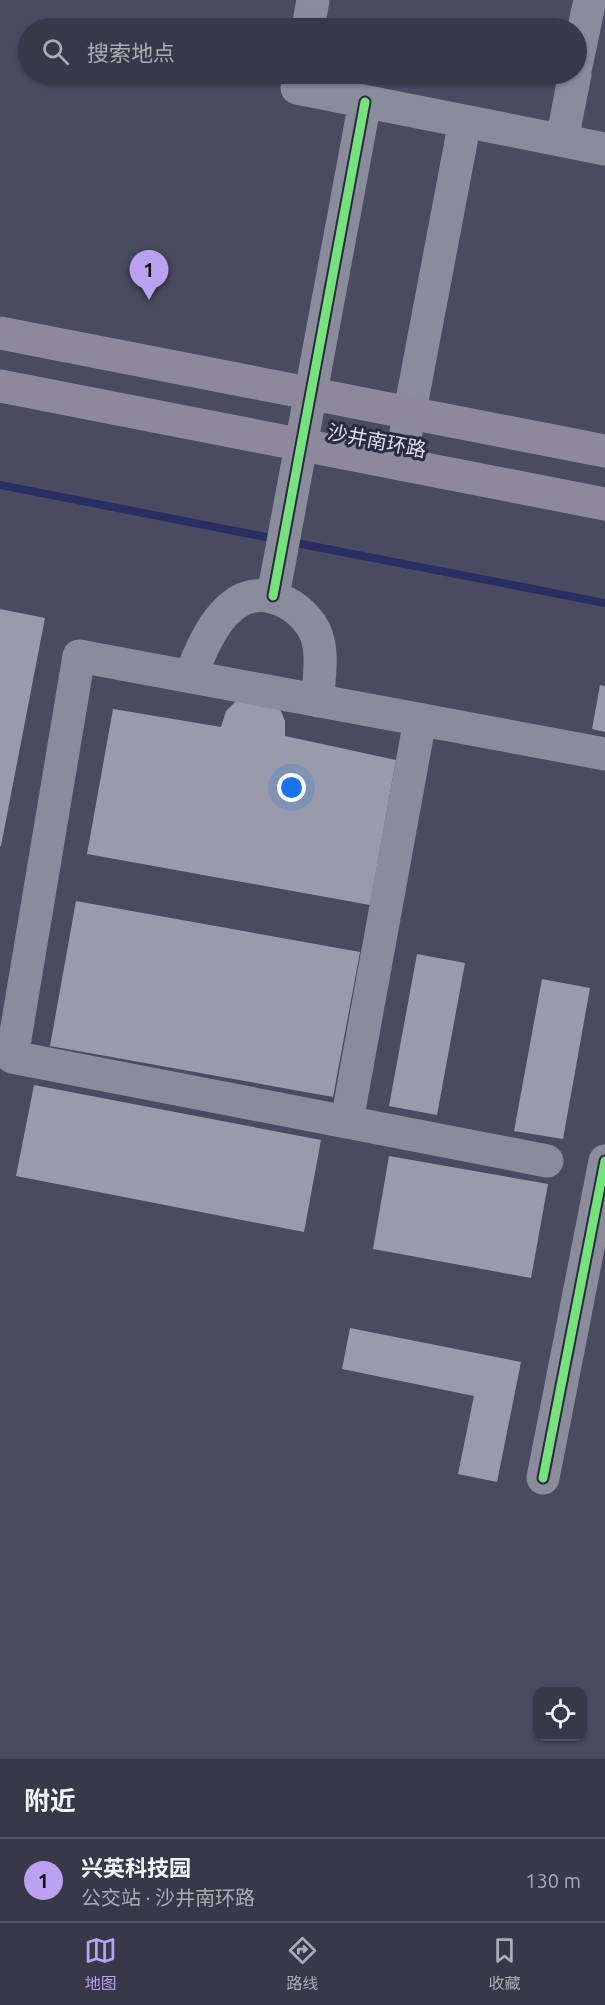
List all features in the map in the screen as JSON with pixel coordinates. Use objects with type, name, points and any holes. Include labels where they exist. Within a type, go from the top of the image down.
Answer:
[{"type":"main road","name":"沙井南环路","points":[[0,333],[605,451]]},
{"type":"main road","name":"沙井南环路","points":[[0,386],[605,504]]},
{"type":"street","points":[[310,18],[313,0]]},
{"type":"street","points":[[586,18],[590,0]]},
{"type":"street","points":[[298,84],[297,88],[605,149]]},
{"type":"street","points":[[561,140],[573,84]]},
{"type":"street","points":[[273,596],[299,444],[364,102]]},
{"type":"street","points":[[400,464],[465,121]]},
{"type":"street","points":[[190,677],[204,642],[230,607],[252,595],[273,596],[291,605],[309,621],[318,640],[318,701]]},
{"type":"street","points":[[547,1161],[12,1057],[79,656],[605,754]]},
{"type":"street","points":[[347,1121],[420,720]]},
{"type":"street","points":[[543,1478],[605,1161]]},
{"type":"building","points":[[0,609],[45,618],[1,846],[0,846]]},
{"type":"building","points":[[600,685],[605,686],[605,732],[592,729]]},
{"type":"building","points":[[236,701],[280,709],[285,721],[285,736],[396,760],[370,905],[87,854],[113,709],[221,727],[226,711]]},
{"type":"building","points":[[76,901],[360,952],[333,1097],[50,1046]]},
{"type":"building","points":[[417,954],[465,963],[437,1115],[389,1106]]},
{"type":"building","points":[[542,979],[590,988],[563,1139],[514,1131]]},
{"type":"building","points":[[34,1085],[321,1140],[304,1232],[16,1176]]},
{"type":"building","points":[[389,1156],[548,1184],[531,1278],[373,1249]]},
{"type":"building","points":[[350,1328],[521,1362],[497,1482],[458,1474],[474,1396],[342,1369]]},
{"type":"waterway","points":[[0,485],[276,539]]},
{"type":"waterway","points":[[291,542],[605,603]]},
{"type":"cycle path","points":[[273,596],[365,102]]},
{"type":"cycle path","points":[[543,1478],[605,1161]]},
{"type":"place","name":"兴英科技园","points":[[149,300]]}]
